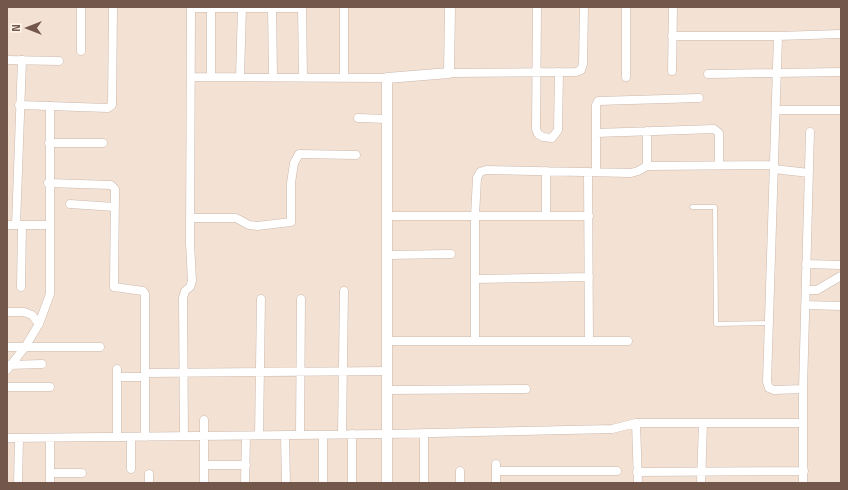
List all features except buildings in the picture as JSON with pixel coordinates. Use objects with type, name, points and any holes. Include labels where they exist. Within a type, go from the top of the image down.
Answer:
[{"type":"street","points":[[81,7],[81,51]]},
{"type":"street","points":[[20,104],[108,108],[112,105],[113,7]]},
{"type":"street","points":[[344,7],[344,78]]},
{"type":"street","points":[[449,73],[450,7]]},
{"type":"street","points":[[537,7],[536,129],[538,134],[543,138],[552,138],[558,130],[559,72]]},
{"type":"street","points":[[192,78],[387,78],[449,73],[576,72],[581,70],[583,64],[584,7]]},
{"type":"street","points":[[626,7],[626,77]]},
{"type":"street","points":[[672,71],[673,7]]},
{"type":"street","points":[[184,436],[183,298],[185,291],[190,287],[192,281],[190,218],[192,78],[191,8],[302,8],[303,78]]},
{"type":"street","points":[[211,8],[212,78]]},
{"type":"street","points":[[240,78],[242,8]]},
{"type":"street","points":[[271,8],[273,78]]},
{"type":"street","points":[[672,36],[778,36],[841,34]]},
{"type":"street","points":[[778,36],[767,382],[768,388],[774,390],[803,389]]},
{"type":"street","points":[[7,60],[59,61]]},
{"type":"street","points":[[21,287],[15,225],[22,60]]},
{"type":"street","points":[[708,74],[841,72]]},
{"type":"street","points":[[387,78],[387,483]]},
{"type":"street","points":[[589,341],[588,216],[596,133],[596,105],[598,101],[699,98]]},
{"type":"street","points":[[8,366],[25,347],[39,324],[50,294],[48,183],[50,106]]},
{"type":"street","points":[[776,110],[841,110]]},
{"type":"street","points":[[358,118],[387,118]]},
{"type":"street","points":[[596,133],[714,129],[717,131],[719,165]]},
{"type":"street","points":[[647,131],[647,166]]},
{"type":"street","points":[[803,483],[803,389],[810,132]]},
{"type":"street","points":[[49,143],[103,143]]},
{"type":"street","points":[[190,218],[236,218],[249,225],[257,226],[291,222],[291,184],[294,163],[299,154],[356,155]]},
{"type":"street","points":[[475,341],[475,216],[478,178],[480,172],[486,170],[631,173],[647,166],[719,165],[774,167],[809,173]]},
{"type":"street","points":[[546,171],[546,216]]},
{"type":"street","points":[[48,183],[111,185],[115,189],[114,287],[143,291],[145,294],[145,437]]},
{"type":"street","points":[[70,204],[115,207]]},
{"type":"street","points":[[387,216],[588,216]]},
{"type":"street","points":[[15,225],[49,225]]},
{"type":"street","points":[[387,255],[451,254]]},
{"type":"street","points":[[806,264],[841,265]]},
{"type":"street","points":[[806,290],[817,290],[841,276]]},
{"type":"street","points":[[475,279],[589,277]]},
{"type":"street","points":[[342,434],[344,291]]},
{"type":"street","points":[[259,435],[261,298]]},
{"type":"street","points":[[300,435],[301,298]]},
{"type":"street","points":[[805,306],[841,306]]},
{"type":"street","points":[[7,312],[24,312],[32,315],[39,324]]},
{"type":"street","points":[[387,341],[628,341]]},
{"type":"street","points":[[7,347],[100,346]]},
{"type":"street","points":[[8,366],[42,364]]},
{"type":"street","points":[[117,437],[116,373],[145,375],[300,371],[387,371]]},
{"type":"street","points":[[7,387],[50,388]]},
{"type":"street","points":[[387,390],[526,389]]},
{"type":"street","points":[[204,420],[204,483]]},
{"type":"street","points":[[701,483],[703,422]]},
{"type":"street","points":[[9,438],[323,435],[612,429],[636,423],[803,423]]},
{"type":"street","points":[[636,423],[638,483]]},
{"type":"street","points":[[424,433],[424,483]]},
{"type":"street","points":[[352,434],[352,483]]},
{"type":"street","points":[[285,435],[286,483]]},
{"type":"street","points":[[323,435],[323,483]]},
{"type":"street","points":[[246,436],[246,483]]},
{"type":"street","points":[[131,437],[131,469]]},
{"type":"street","points":[[18,483],[19,438]]},
{"type":"street","points":[[50,438],[50,483]]},
{"type":"street","points":[[204,465],[246,465]]},
{"type":"street","points":[[496,483],[496,468],[617,471]]},
{"type":"street","points":[[460,471],[460,483]]},
{"type":"street","points":[[637,472],[804,471]]},
{"type":"street","points":[[50,473],[82,473]]},
{"type":"street","points":[[149,474],[149,483]]},
{"type":"lane","points":[[692,207],[715,207],[716,324],[769,323]]},
{"type":"shaded area","points":[[7,7],[841,7],[841,483],[7,483]]}]
